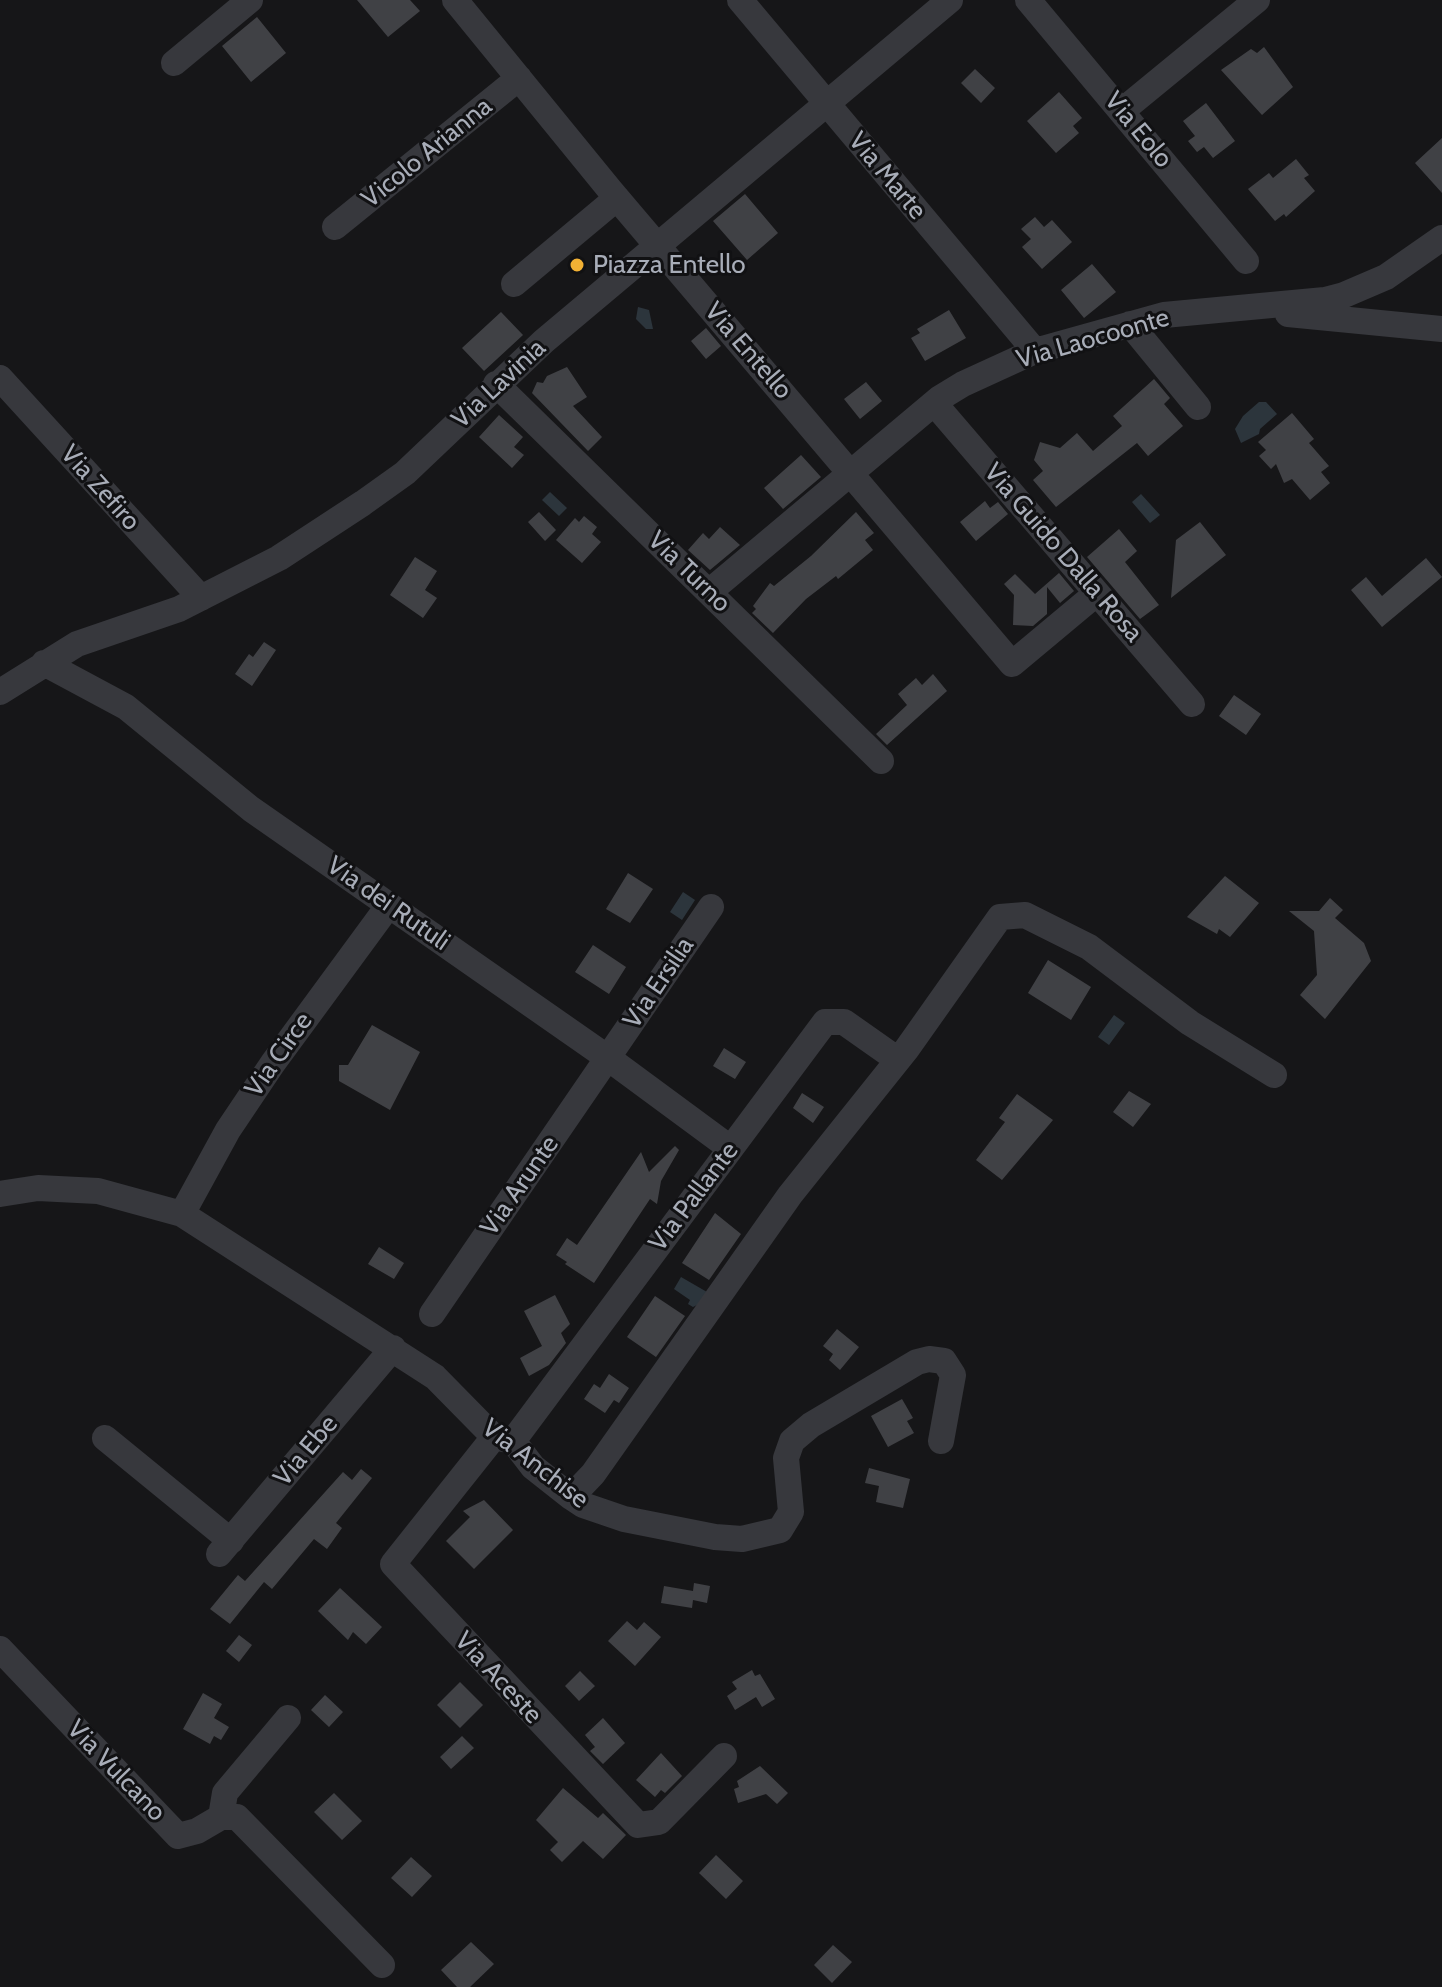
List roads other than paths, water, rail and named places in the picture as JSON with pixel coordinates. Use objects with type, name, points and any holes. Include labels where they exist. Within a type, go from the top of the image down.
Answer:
[{"type":"street","points":[[174,63],[250,0]]},
{"type":"street","name":"Via Entello","points":[[455,0],[657,246],[1012,664],[1097,593]]},
{"type":"street","name":"Via Marte","points":[[740,0],[1035,351]]},
{"type":"street","name":"Via Lavinia","points":[[0,692],[77,644],[201,598],[279,558],[405,473],[496,384],[950,0]]},
{"type":"street","name":"Via Eolo","points":[[1028,0],[1246,261]]},
{"type":"street","points":[[1123,110],[1257,0]]},
{"type":"street","name":"Vicolo Arianna","points":[[335,227],[519,78]]},
{"type":"street","points":[[514,284],[617,198]]},
{"type":"street","name":"Via Laocoonte","points":[[709,592],[934,403],[963,384],[1035,351],[1164,315],[1249,308],[1344,295],[1386,277],[1442,238]]},
{"type":"street","points":[[1249,308],[1329,320],[1442,329]]},
{"type":"street","points":[[1130,324],[1198,407]]},
{"type":"street","name":"Via Zefiro","points":[[0,378],[201,598]]},
{"type":"street","name":"Via Turno","points":[[496,384],[881,761]]},
{"type":"street","name":"Via Guido Dalla Rosa","points":[[934,403],[1192,704]]},
{"type":"street","name":"Via dei Rutuli","points":[[44,663],[126,707],[251,809],[608,1058],[730,1148]]},
{"type":"street","name":"Via Circe","points":[[182,1214],[228,1130],[258,1085],[389,905]]},
{"type":"street","name":"Via Ersilia","points":[[608,1058],[711,907]]},
{"type":"street","points":[[571,1497],[593,1474],[790,1195],[898,1060],[1000,917],[1025,915],[1089,947],[1190,1023],[1274,1075]]},
{"type":"street","name":"Via Pallante","points":[[504,1439],[825,1022],[844,1022],[898,1060]]},
{"type":"street","name":"Via Arunte","points":[[432,1314],[608,1058]]},
{"type":"street","name":"Via Anchise","points":[[0,1194],[38,1188],[98,1191],[182,1214],[435,1377],[533,1467],[571,1497],[583,1505],[624,1519],[715,1537],[742,1539],[767,1536],[780,1530],[791,1512],[786,1458],[792,1441],[811,1425],[929,1359],[944,1361],[953,1375],[941,1441]]},
{"type":"street","name":"Via Ebe","points":[[105,1438],[225,1547],[393,1348]]},
{"type":"street","name":"Via Aceste","points":[[504,1439],[393,1564],[638,1825],[659,1822],[724,1756]]},
{"type":"street","name":"Via Vulcano","points":[[0,1649],[178,1836],[197,1831],[221,1817]]},
{"type":"street","points":[[288,1718],[225,1793],[221,1817],[237,1817],[245,1823],[382,1965]]},
{"type":"place","name":"Piazza Entello","points":[[577,265]]}]
